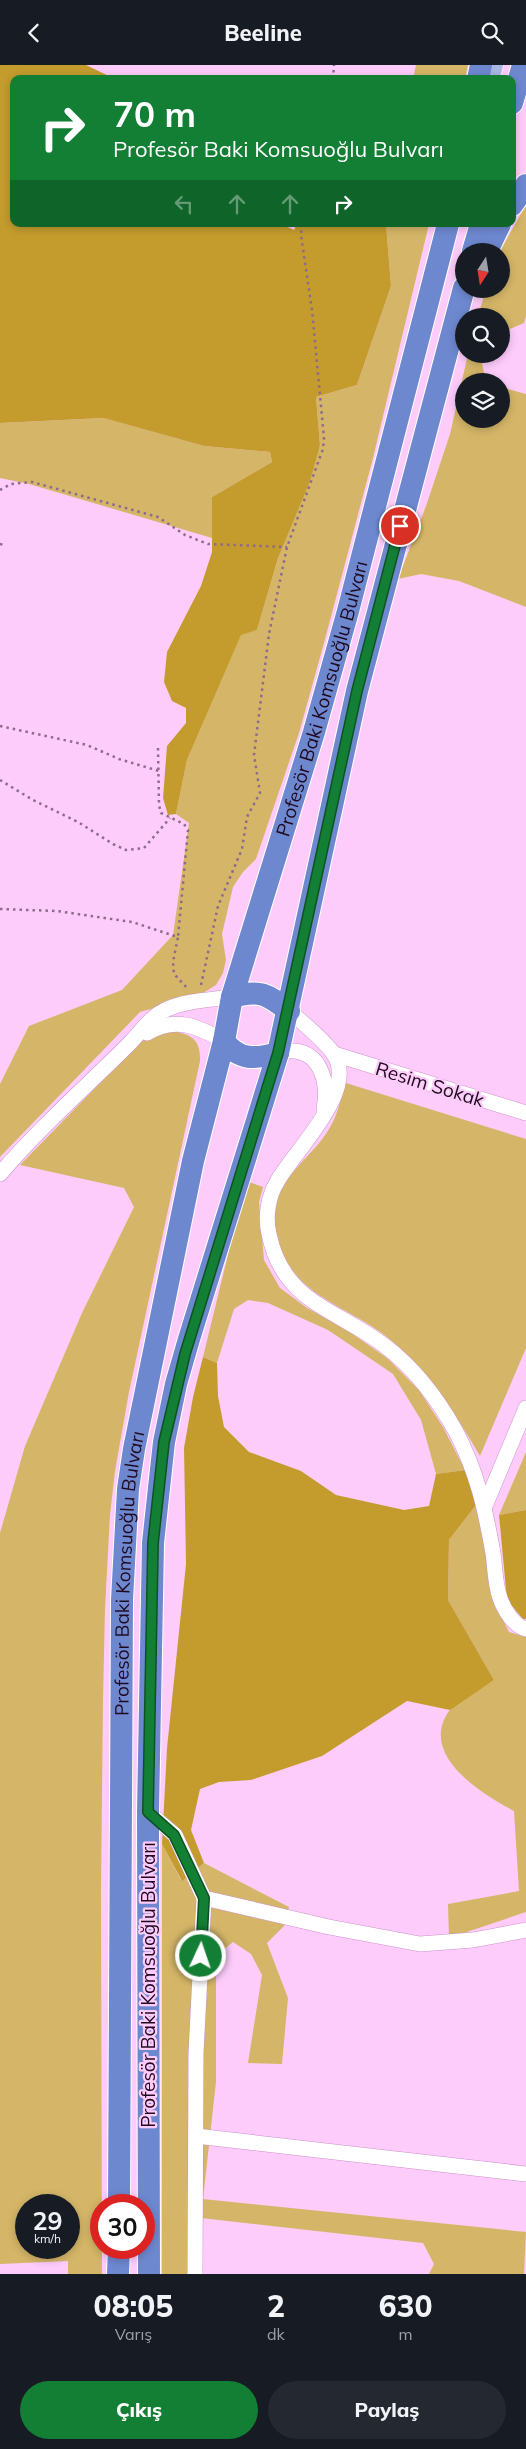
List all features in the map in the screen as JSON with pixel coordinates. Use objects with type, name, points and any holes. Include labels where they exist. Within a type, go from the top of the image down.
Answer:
[{"type":"highway","points":[[516,89],[523,65]]},
{"type":"highway","points":[[516,199],[526,185]]},
{"type":"highway","name":"Profesör Baki Komsuoğlu Bulvarı","points":[[232,997],[346,621],[398,425],[447,227]]},
{"type":"highway","points":[[475,243],[480,227]]},
{"type":"highway","points":[[491,243],[499,227]]},
{"type":"highway","name":"Profesör Baki Komsuoğlu Bulvarı","points":[[289,1011],[357,691],[461,298]]},
{"type":"highway","points":[[429,420],[455,343]]},
{"type":"highway","points":[[256,992],[267,995],[289,1011],[278,1053],[252,1058],[240,1056],[231,1050],[224,1041],[232,997],[256,992]]},
{"type":"highway","name":"Profesör Baki Komsuoğlu Bulvarı","points":[[119,2194],[121,1655],[128,1489],[145,1390],[168,1291],[193,1161],[224,1041]]},
{"type":"highway","name":"Profesör Baki Komsuoğlu Bulvarı","points":[[149,2274],[148,1812],[153,1543],[164,1442],[184,1357],[278,1053]]},
{"type":"highway","points":[[118,2259],[118,2274]]},
{"type":"street","points":[[0,1174],[24,1146],[130,1043],[149,1021],[164,1010],[198,997],[232,997]]},
{"type":"street","points":[[289,1011],[334,1054],[338,1070],[337,1087],[333,1099],[322,1119],[277,1182],[270,1198],[268,1233],[275,1254],[288,1278],[310,1300],[385,1346],[433,1394],[455,1431],[475,1472],[485,1506],[499,1598],[510,1617],[520,1627],[526,1629]]},
{"type":"street","points":[[130,1043],[162,1024],[195,1028],[224,1041]]},
{"type":"street","points":[[278,1053],[293,1050],[304,1053],[317,1065],[325,1079],[327,1096],[322,1119]]},
{"type":"street","name":"Resim Sokak","points":[[334,1054],[526,1113]]},
{"type":"street","points":[[485,1506],[526,1408]]},
{"type":"street","points":[[148,1812],[174,1835],[204,1898],[196,2053],[195,2274]]},
{"type":"street","points":[[204,1898],[329,1927],[420,1944],[473,1940],[526,1930]]},
{"type":"street","points":[[196,2136],[526,2174]]},
{"type":"path","points":[[158,747],[159,805],[161,813],[184,824],[188,830],[178,937],[173,963],[174,974],[198,997],[218,906],[242,849],[247,817],[260,793],[254,755],[269,634],[287,547],[323,449],[324,438],[312,309],[301,235],[302,227]]},
{"type":"path","points":[[0,489],[12,484],[32,482],[158,517],[185,535],[208,544],[287,547]]},
{"type":"path","points":[[0,544],[4,545]]},
{"type":"path","points":[[0,726],[87,745],[135,765],[159,771]]},
{"type":"path","points":[[0,781],[33,801],[78,821],[113,845],[126,851],[144,848],[170,818]]},
{"type":"path","points":[[0,909],[57,911],[132,922],[178,937]]},
{"type":"shaded area","points":[[0,65],[86,65],[107,75],[10,75],[10,227],[288,227],[294,230],[296,227],[386,227],[391,286],[357,385],[316,397],[320,445],[310,481],[278,558],[257,630],[241,635],[187,760],[176,814],[168,815],[163,798],[167,746],[186,723],[186,708],[172,701],[164,682],[167,652],[201,586],[212,552],[212,497],[272,462],[270,452],[204,446],[104,418],[0,423]]},
{"type":"shaded area","points":[[416,65],[468,65],[466,75],[414,75]]},
{"type":"shaded area","points":[[526,205],[526,316],[524,323],[510,329],[510,308],[480,308],[483,298],[510,298],[510,243],[505,243],[514,227],[516,227],[516,223]]},
{"type":"shaded area","points":[[386,227],[428,227],[373,458],[299,733],[256,859],[243,872],[233,887],[222,934],[226,960],[223,973],[216,985],[200,995],[140,1012],[0,1157],[0,1084],[29,1026],[122,990],[173,935],[189,823],[176,814],[187,760],[241,634],[257,630],[278,558],[320,445],[316,397],[357,385],[391,286]]},
{"type":"shaded area","points":[[466,363],[482,363],[484,373],[464,373]]},
{"type":"shaded area","points":[[510,390],[526,394],[526,607],[459,581],[421,574],[398,579],[426,506],[450,434],[455,412],[455,428],[510,428]]},
{"type":"shaded area","points":[[105,418],[204,446],[270,452],[272,462],[212,497],[212,538],[29,484],[0,478],[0,423]]},
{"type":"shaded area","points":[[167,1030],[187,1035],[196,1041],[200,1053],[200,1061],[129,1392],[115,1471],[110,1515],[103,1699],[101,1890],[102,2194],[90,2194],[90,2259],[102,2259],[102,2274],[68,2274],[68,2261],[0,2264],[0,1533],[25,1446],[82,1313],[134,1207],[124,1188],[20,1165],[144,1038]]},
{"type":"shaded area","points":[[346,1083],[526,1139],[526,1348],[480,1456],[442,1395],[407,1354],[377,1330],[310,1288],[285,1259],[277,1239],[274,1216],[280,1193],[290,1176],[327,1132],[337,1112]]},
{"type":"shaded area","points":[[246,1181],[263,1187],[259,1202],[264,1260],[280,1288],[307,1308],[347,1330],[387,1358],[419,1390],[443,1427],[465,1470],[436,1474],[421,1420],[393,1374],[328,1330],[268,1303],[248,1300],[234,1309],[217,1363],[203,1357]]},
{"type":"shaded area","points":[[203,1357],[217,1363],[218,1396],[224,1427],[249,1452],[301,1471],[336,1495],[404,1510],[429,1506],[436,1474],[465,1470],[476,1505],[449,1540],[448,1600],[494,1680],[450,1710],[407,1701],[322,1756],[251,1780],[219,1782],[200,1789],[191,1830],[204,1863],[182,1881],[162,1844],[167,1748],[186,1564],[184,1448],[193,1397]]},
{"type":"shaded area","points":[[526,1452],[526,1510],[499,1515]]},
{"type":"shaded area","points":[[476,1505],[499,1612],[509,1632],[526,1637],[526,1912],[449,1938],[448,1904],[519,1891],[514,1811],[486,1794],[458,1771],[448,1757],[442,1743],[442,1727],[449,1711],[494,1680],[448,1600],[449,1540]]},
{"type":"shaded area","points":[[526,1510],[526,1619],[523,1619],[507,1600],[499,1515]]},
{"type":"shaded area","points":[[162,1844],[181,1880],[204,1863],[289,1907],[284,1926],[267,1943],[288,1998],[282,2064],[248,2063],[262,1975],[251,1954],[233,1942],[216,1956],[216,2082],[203,2199],[526,2232],[524,2274],[429,2274],[434,2264],[423,2243],[201,2218],[188,2274],[162,2274]]},
{"type":"route","points":[[201,1956],[204,1898],[174,1835],[148,1812],[149,1657],[153,1543],[164,1442],[176,1384],[278,1053],[289,1011],[300,949],[357,691],[400,526]]}]
